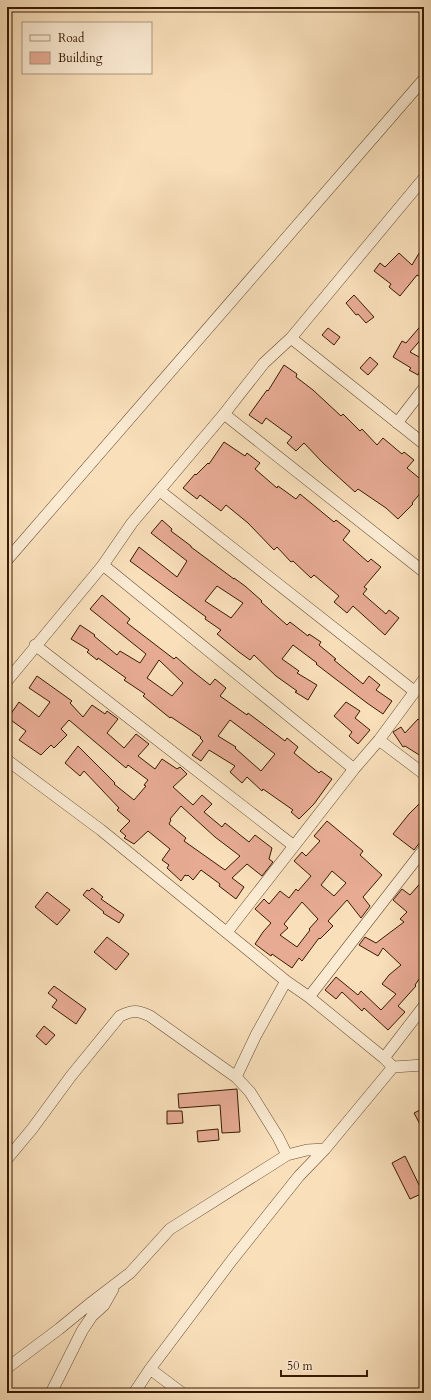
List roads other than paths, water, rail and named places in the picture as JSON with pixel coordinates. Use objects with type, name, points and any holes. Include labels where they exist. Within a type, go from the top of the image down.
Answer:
[{"type":"street","points":[[7,560],[424,79]]},
{"type":"street","points":[[7,681],[35,645],[103,565],[132,523],[264,364],[291,338],[424,178]]},
{"type":"street","points":[[291,338],[424,444]]},
{"type":"street","points":[[397,423],[424,388]]},
{"type":"street","points":[[224,414],[424,572]]},
{"type":"street","points":[[160,491],[414,691]]},
{"type":"street","points":[[103,565],[354,769]]},
{"type":"street","points":[[35,645],[294,846]]},
{"type":"street","points":[[227,932],[354,769],[379,740],[424,679]]},
{"type":"street","points":[[379,740],[424,774]]},
{"type":"street","points":[[7,760],[101,830],[309,997],[393,1067]]},
{"type":"street","points":[[309,997],[424,849]]},
{"type":"street","points":[[236,1077],[256,1035],[286,980]]},
{"type":"street","points":[[384,1058],[424,1006]]},
{"type":"street","points":[[7,1159],[32,1129],[71,1076],[120,1016],[130,1011],[140,1011],[150,1016],[236,1077],[250,1092],[278,1137],[287,1155]]},
{"type":"street","points":[[134,1393],[150,1369],[232,1260],[290,1188],[325,1149],[393,1067],[424,1065]]},
{"type":"street","points":[[7,1368],[130,1273],[170,1229],[287,1155],[307,1150],[325,1149]]},
{"type":"street","points":[[51,1393],[82,1330],[92,1316],[104,1305],[117,1284]]},
{"type":"street","points":[[150,1369],[182,1393]]}]
